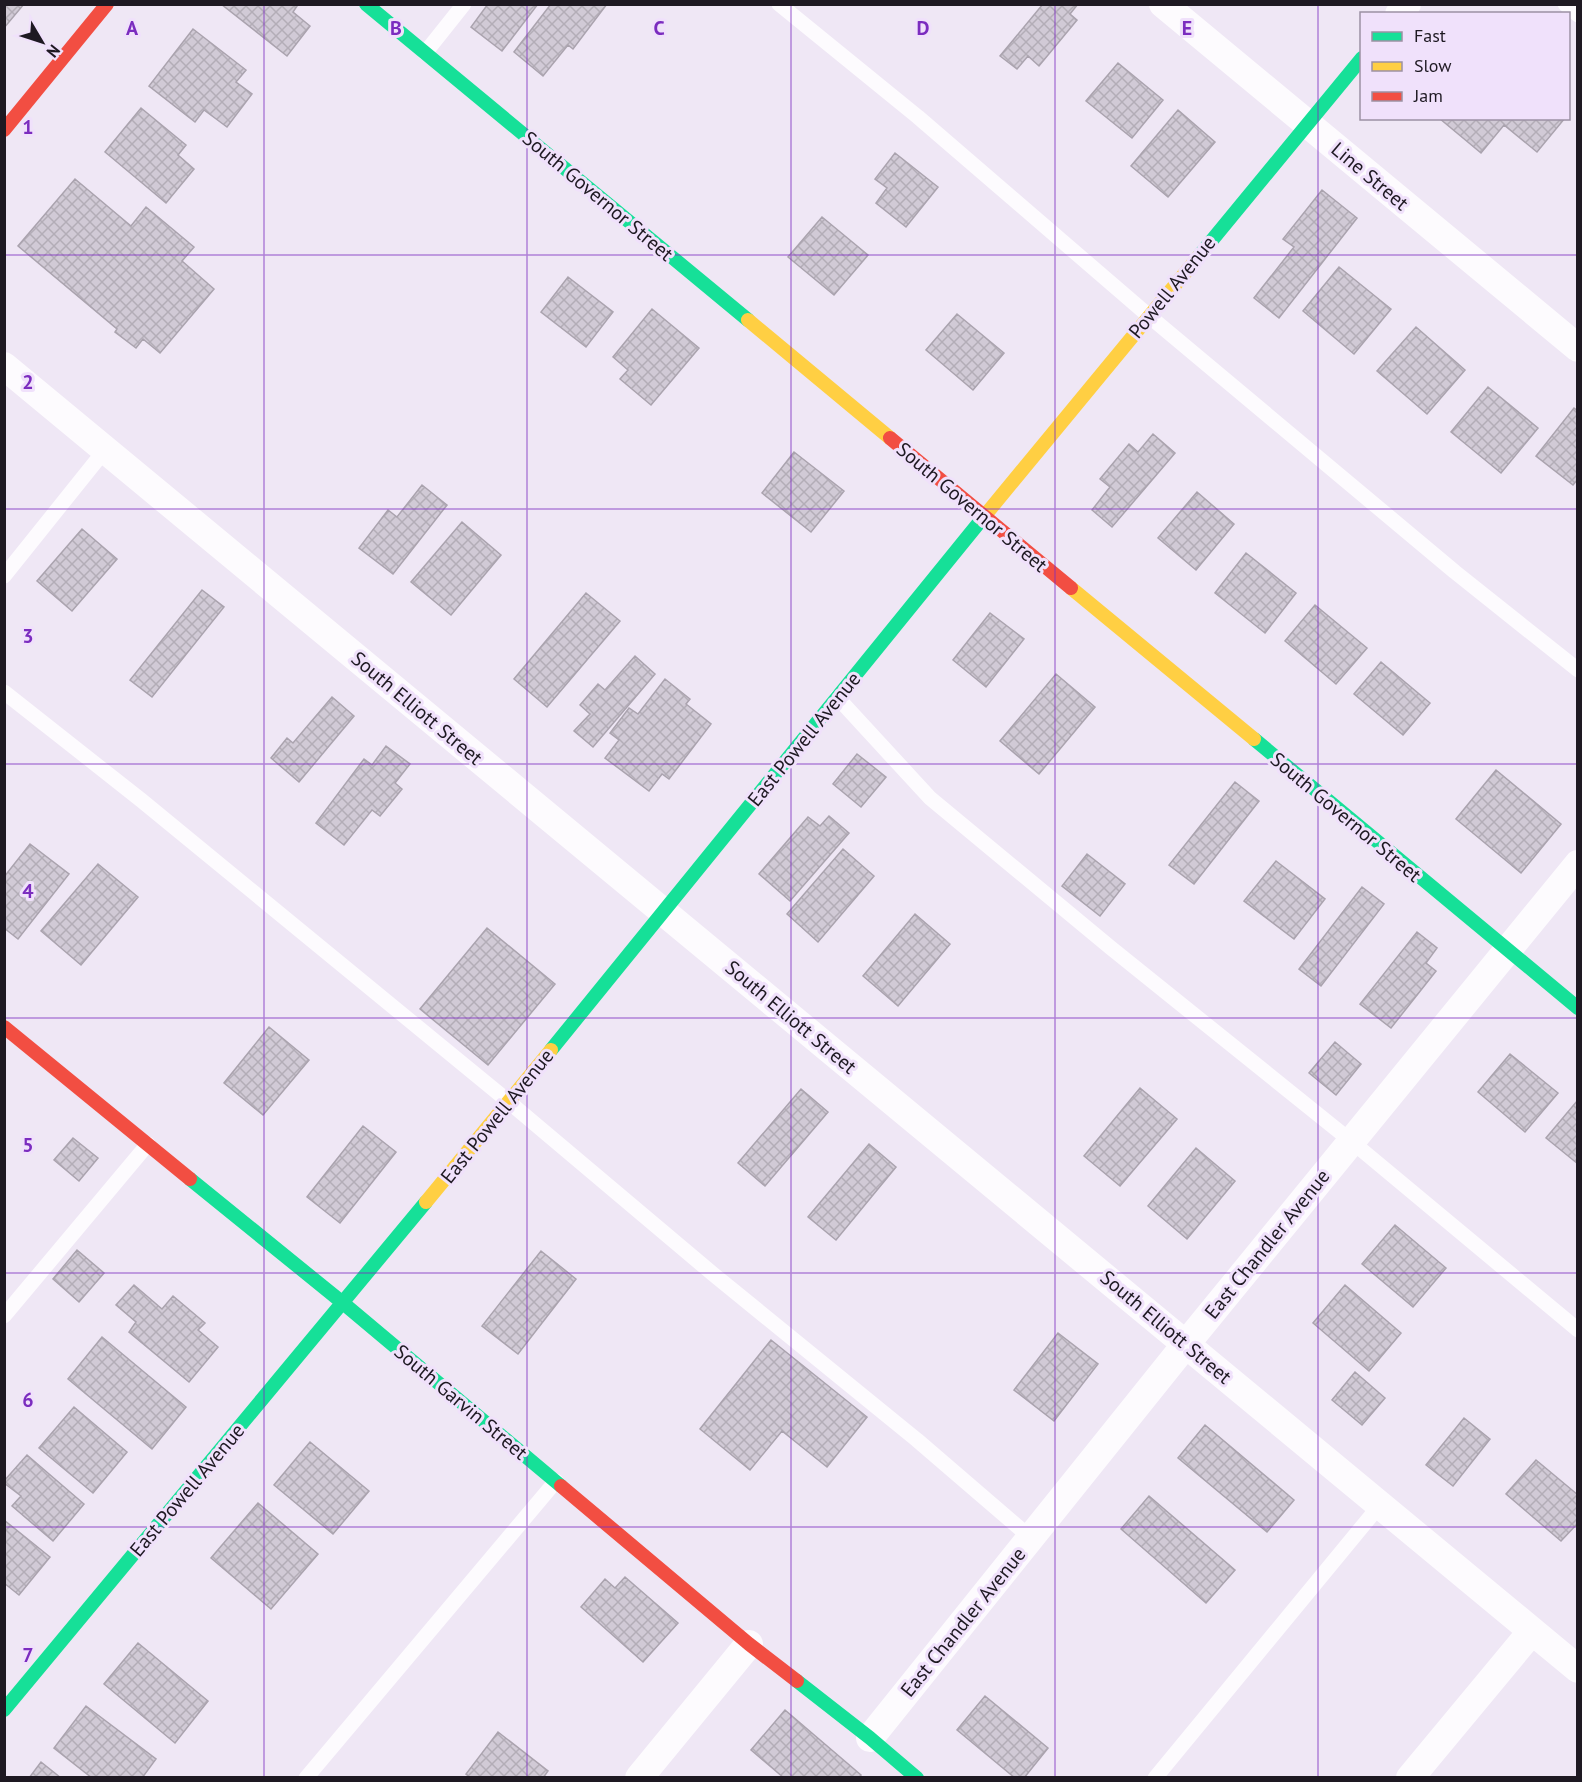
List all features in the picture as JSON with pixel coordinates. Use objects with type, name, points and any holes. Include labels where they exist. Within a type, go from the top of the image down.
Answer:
[{"type":"street","points":[[4,130],[107,4]]},
{"type":"street","name":"South Governor Street","points":[[366,4],[1578,1008]]},
{"type":"street","name":"Line Street","points":[[1162,4],[1578,348]]},
{"type":"street","name":"Powell Avenue","points":[[984,517],[1360,60]]},
{"type":"street","name":"South Elliott Street","points":[[4,366],[1578,1669]]},
{"type":"street","name":"East Powell Avenue","points":[[4,1710],[509,1102],[984,517]]},
{"type":"street","name":"East Chandler Avenue","points":[[870,1738],[1186,1344],[1578,864]]},
{"type":"street","name":"South Garvin Street","points":[[4,1027],[343,1303],[749,1644],[870,1738],[916,1778]]},
{"type":"street","points":[[1410,1778],[1532,1631]]},
{"type":"street","points":[[639,1778],[749,1644]]},
{"type":"lane","points":[[425,53],[464,4]]},
{"type":"lane","points":[[779,4],[918,117],[1149,316],[1455,572],[1578,670]]},
{"type":"lane","points":[[1565,4],[1578,15]]},
{"type":"lane","points":[[4,576],[105,450]]},
{"type":"lane","points":[[4,692],[141,800],[509,1102],[713,1274],[917,1440],[1031,1538]]},
{"type":"lane","points":[[837,698],[930,798],[1351,1141],[1578,1330]]},
{"type":"lane","points":[[4,1316],[148,1144]]},
{"type":"lane","points":[[306,1778],[556,1481]]},
{"type":"lane","points":[[1155,1778],[1380,1505]]},
{"type":"building","points":[[4,4],[24,4],[4,28]]},
{"type":"building","points":[[221,4],[295,4],[297,6],[293,12],[310,26],[287,56]]},
{"type":"building","points":[[488,4],[538,4],[502,51],[471,27]]},
{"type":"building","points":[[551,4],[607,4],[573,49],[568,45],[543,76],[514,52]]},
{"type":"building","points":[[1043,4],[1078,4],[1070,14],[1077,20],[1039,66],[1028,56],[1017,69],[1000,56]]},
{"type":"building","points":[[193,29],[246,70],[236,82],[252,94],[227,127],[204,110],[195,122],[149,86]]},
{"type":"building","points":[[1118,63],[1163,100],[1132,138],[1086,101]]},
{"type":"building","points":[[141,108],[186,145],[178,155],[194,169],[166,203],[105,152]]},
{"type":"building","points":[[1178,110],[1215,142],[1168,197],[1131,166]]},
{"type":"building","points":[[1441,120],[1563,120],[1537,152],[1504,125],[1481,153]]},
{"type":"building","points":[[895,153],[938,187],[906,227],[876,203],[887,188],[875,179]]},
{"type":"building","points":[[75,179],[131,226],[146,207],[194,247],[182,261],[214,289],[160,353],[143,339],[136,348],[115,332],[117,329],[18,246]]},
{"type":"building","points":[[1322,190],[1357,218],[1279,318],[1254,298],[1294,247],[1283,239]]},
{"type":"building","points":[[822,217],[868,255],[834,295],[788,257]]},
{"type":"building","points":[[1339,267],[1391,309],[1354,354],[1303,311]]},
{"type":"building","points":[[568,277],[613,312],[586,347],[541,312]]},
{"type":"building","points":[[652,309],[699,348],[651,405],[620,379],[628,370],[613,357]]},
{"type":"building","points":[[957,314],[1004,353],[973,390],[926,350]]},
{"type":"building","points":[[1416,327],[1465,370],[1427,414],[1377,371]]},
{"type":"building","points":[[1488,387],[1538,428],[1501,473],[1451,432]]},
{"type":"building","points":[[1574,408],[1578,411],[1578,479],[1573,485],[1536,456]]},
{"type":"building","points":[[1153,434],[1175,453],[1112,527],[1092,510],[1110,487],[1100,479],[1129,444],[1138,452]]},
{"type":"building","points":[[794,452],[844,491],[811,532],[762,493]]},
{"type":"building","points":[[422,485],[447,505],[393,574],[359,548],[388,510],[397,517]]},
{"type":"building","points":[[1197,492],[1234,524],[1196,570],[1158,538]]},
{"type":"building","points":[[462,522],[501,555],[451,615],[411,582]]},
{"type":"building","points":[[82,529],[117,559],[72,611],[37,581]]},
{"type":"building","points":[[1246,553],[1296,593],[1265,633],[1215,593]]},
{"type":"building","points":[[202,590],[224,607],[152,697],[130,680]]},
{"type":"building","points":[[586,593],[620,621],[547,707],[514,679]]},
{"type":"building","points":[[1315,605],[1367,648],[1336,684],[1285,641]]},
{"type":"building","points":[[990,613],[1024,639],[986,687],[953,660]]},
{"type":"building","points":[[635,656],[655,674],[593,747],[574,731],[590,714],[580,705],[598,684],[605,690]]},
{"type":"building","points":[[1381,662],[1430,703],[1403,735],[1354,694]]},
{"type":"building","points":[[1056,674],[1095,707],[1039,774],[1000,741]]},
{"type":"building","points":[[665,679],[690,699],[686,704],[711,724],[669,779],[662,774],[649,791],[605,758],[619,740],[610,733],[629,708],[638,714]]},
{"type":"building","points":[[332,697],[354,716],[299,782],[271,758],[287,738],[293,743]]},
{"type":"building","points":[[386,746],[410,764],[395,783],[402,789],[380,816],[372,810],[344,845],[316,823],[364,759],[372,765]]},
{"type":"building","points":[[857,754],[886,777],[861,807],[833,784]]},
{"type":"building","points":[[1496,770],[1561,824],[1521,873],[1456,819]]},
{"type":"building","points":[[1235,782],[1259,801],[1194,884],[1169,865]]},
{"type":"building","points":[[829,816],[849,833],[790,901],[759,874],[808,817],[820,826]]},
{"type":"building","points":[[30,844],[69,874],[18,939],[4,928],[4,877]]},
{"type":"building","points":[[843,849],[874,876],[818,942],[787,914]]},
{"type":"building","points":[[1087,854],[1125,884],[1100,916],[1062,886]]},
{"type":"building","points":[[1276,861],[1325,899],[1294,939],[1244,901]]},
{"type":"building","points":[[98,864],[138,897],[81,965],[41,931]]},
{"type":"building","points":[[1362,887],[1384,904],[1321,986],[1299,969]]},
{"type":"building","points":[[915,914],[950,944],[898,1006],[863,976]]},
{"type":"building","points":[[487,928],[555,984],[488,1065],[420,1009]]},
{"type":"building","points":[[1417,932],[1437,948],[1426,963],[1436,971],[1391,1028],[1360,1004]]},
{"type":"building","points":[[269,1027],[309,1060],[263,1115],[224,1083]]},
{"type":"building","points":[[1335,1042],[1361,1064],[1336,1095],[1309,1073]]},
{"type":"building","points":[[1510,1054],[1558,1093],[1525,1132],[1478,1092]]},
{"type":"building","points":[[1140,1088],[1177,1119],[1120,1186],[1084,1156]]},
{"type":"building","points":[[801,1089],[828,1112],[765,1186],[738,1163]]},
{"type":"building","points":[[1578,1102],[1578,1164],[1546,1138]]},
{"type":"building","points":[[363,1126],[396,1152],[340,1223],[307,1197]]},
{"type":"building","points":[[73,1138],[98,1158],[79,1181],[54,1160]]},
{"type":"building","points":[[869,1144],[896,1167],[836,1240],[808,1217]]},
{"type":"building","points":[[1196,1148],[1235,1181],[1187,1239],[1148,1206]]},
{"type":"building","points":[[1395,1225],[1446,1268],[1413,1307],[1362,1264]]},
{"type":"building","points":[[77,1250],[104,1273],[79,1302],[53,1279]]},
{"type":"building","points":[[541,1251],[576,1279],[518,1354],[482,1326]]},
{"type":"building","points":[[134,1285],[162,1309],[173,1296],[205,1323],[198,1330],[218,1347],[189,1382],[129,1332],[136,1322],[116,1305]]},
{"type":"building","points":[[1345,1285],[1401,1333],[1369,1371],[1313,1323]]},
{"type":"building","points":[[1058,1333],[1098,1364],[1054,1421],[1014,1390]]},
{"type":"building","points":[[102,1337],[186,1407],[152,1449],[68,1379]]},
{"type":"building","points":[[771,1340],[867,1417],[827,1467],[782,1431],[750,1470],[700,1429]]},
{"type":"building","points":[[1355,1372],[1385,1398],[1362,1425],[1332,1400]]},
{"type":"building","points":[[74,1407],[127,1452],[93,1493],[39,1448]]},
{"type":"building","points":[[1464,1418],[1490,1439],[1453,1486],[1426,1465]]},
{"type":"building","points":[[1205,1425],[1294,1500],[1267,1532],[1178,1458]]},
{"type":"building","points":[[310,1442],[369,1491],[333,1534],[274,1485]]},
{"type":"building","points":[[27,1455],[84,1504],[53,1541],[12,1506],[21,1496],[4,1483]]},
{"type":"building","points":[[1536,1460],[1578,1495],[1578,1523],[1561,1541],[1506,1494]]},
{"type":"building","points":[[1149,1496],[1235,1570],[1206,1603],[1121,1529]]},
{"type":"building","points":[[258,1503],[318,1554],[271,1609],[211,1558]]},
{"type":"building","points":[[4,1520],[50,1557],[19,1595],[4,1583]]},
{"type":"building","points":[[625,1577],[678,1623],[643,1662],[581,1607],[605,1579],[615,1588]]},
{"type":"building","points":[[138,1643],[208,1701],[175,1743],[104,1684]]},
{"type":"building","points":[[985,1696],[1048,1748],[1024,1778],[1015,1778],[957,1730]]},
{"type":"building","points":[[86,1706],[156,1759],[142,1778],[92,1778],[54,1748]]},
{"type":"building","points":[[785,1710],[861,1775],[858,1778],[784,1778],[751,1750]]},
{"type":"building","points":[[498,1732],[548,1771],[543,1778],[471,1778],[466,1774]]},
{"type":"building","points":[[41,1762],[61,1778],[29,1778]]},
{"type":"traffic: fast","points":[[366,4],[748,320]]},
{"type":"traffic: fast","points":[[1199,256],[1360,60]]},
{"type":"traffic: fast","points":[[551,1050],[982,519]]},
{"type":"traffic: fast","points":[[1254,739],[1578,1008]]},
{"type":"traffic: fast","points":[[190,1179],[343,1303],[561,1486]]},
{"type":"traffic: fast","points":[[4,1710],[426,1202]]},
{"type":"traffic: fast","points":[[797,1681],[917,1778]]},
{"type":"traffic: slow","points":[[982,519],[1199,256]]},
{"type":"traffic: slow","points":[[748,320],[890,438]]},
{"type":"traffic: slow","points":[[1071,588],[1254,739]]},
{"type":"traffic: slow","points":[[426,1202],[551,1050]]},
{"type":"traffic: jam","points":[[4,130],[107,4]]},
{"type":"traffic: jam","points":[[890,438],[1071,588]]},
{"type":"traffic: jam","points":[[4,1027],[190,1179]]},
{"type":"traffic: jam","points":[[561,1486],[749,1644],[797,1681]]}]
